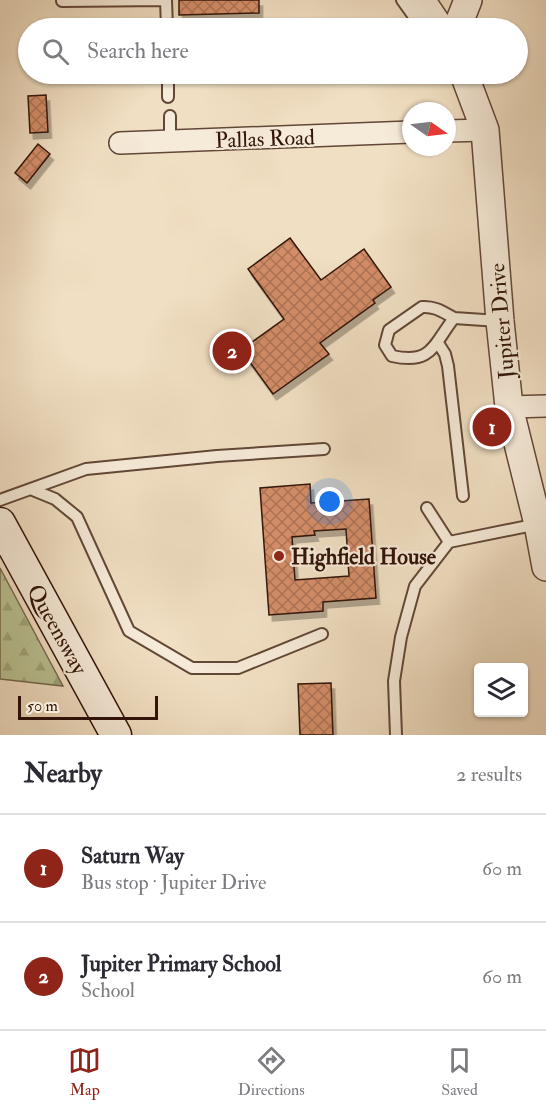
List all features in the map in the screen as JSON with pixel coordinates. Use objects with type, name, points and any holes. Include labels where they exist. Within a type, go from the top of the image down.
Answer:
[{"type":"main road","name":"Queensway","points":[[0,523],[116,735]]},
{"type":"street","points":[[421,0],[433,18]]},
{"type":"street","points":[[461,18],[468,0]]},
{"type":"street","name":"Jupiter Drive","points":[[468,84],[485,130],[509,407],[538,524],[546,567]]},
{"type":"street","points":[[456,131],[485,130]]},
{"type":"street","name":"Pallas Road","points":[[120,143],[402,132]]},
{"type":"street","points":[[509,407],[546,406]]},
{"type":"lane","points":[[63,1],[166,0],[167,18]]},
{"type":"lane","points":[[402,0],[415,18]]},
{"type":"lane","points":[[168,84],[168,97]]},
{"type":"lane","points":[[170,116],[170,141]]},
{"type":"lane","points":[[454,318],[438,343],[418,359],[408,360],[392,356],[385,345],[389,330],[422,307],[440,310],[454,318],[500,321]]},
{"type":"lane","points":[[438,343],[445,354],[448,366],[463,496]]},
{"type":"lane","points":[[0,500],[86,469],[217,456],[324,449]]},
{"type":"lane","points":[[33,490],[55,499],[77,516],[129,631],[192,668],[238,668],[322,634]]},
{"type":"lane","points":[[427,508],[449,542]]},
{"type":"lane","points":[[396,735],[394,681],[401,637],[415,586],[449,542],[538,524]]},
{"type":"green space","points":[[0,568],[63,686],[0,679]]},
{"type":"building","points":[[179,0],[259,0],[259,13],[179,15]]},
{"type":"building","points":[[46,95],[48,132],[30,133],[28,96]]},
{"type":"building","points":[[38,144],[50,154],[27,183],[15,173]]},
{"type":"building","points":[[290,238],[321,280],[364,249],[391,287],[373,300],[375,303],[320,343],[329,354],[273,394],[241,350],[284,319],[248,269]]},
{"type":"building","name":"Highfield House","points":[[310,484],[311,503],[369,499],[376,598],[323,602],[323,611],[269,615],[260,488]],"holes":[[[346,529],[349,576],[295,580],[292,537],[315,535],[314,531]]]},
{"type":"building","points":[[331,683],[333,735],[300,735],[298,684]]},
{"type":"place","name":"Jupiter Primary School","points":[[232,351]]},
{"type":"place","name":"Saturn Way","points":[[492,427]]},
{"type":"place","name":"Highfield House","points":[[279,556]]}]
